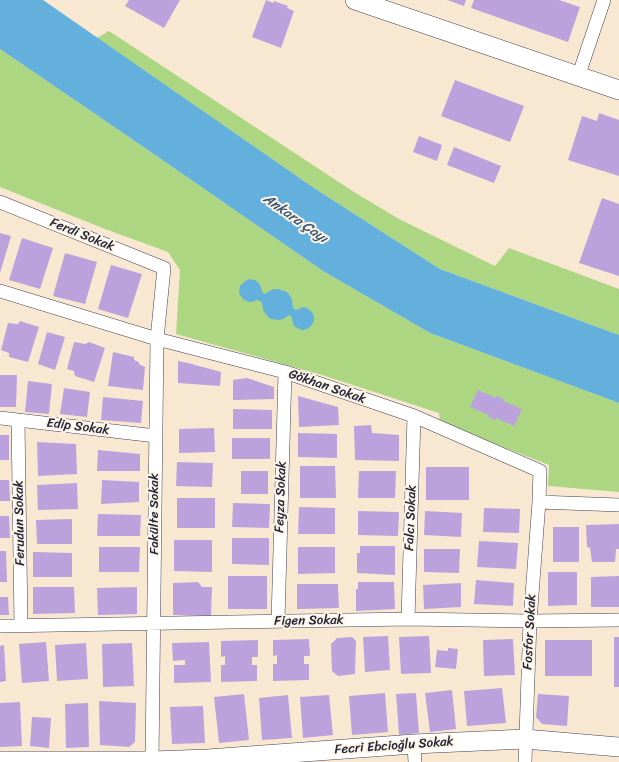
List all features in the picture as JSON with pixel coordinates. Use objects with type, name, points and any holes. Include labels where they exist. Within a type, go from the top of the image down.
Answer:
[{"type":"street","points":[[356,0],[619,90]]},
{"type":"street","points":[[578,77],[604,0]]},
{"type":"street","name":"Ferdi Sokak","points":[[0,202],[164,268]]},
{"type":"street","name":"Fakülte Sokak","points":[[152,761],[157,339],[164,268]]},
{"type":"street","name":"Gökhan Sokak","points":[[0,291],[157,339],[285,372],[414,416],[540,471],[539,502]]},
{"type":"street","name":"Feyza Sokak","points":[[278,622],[285,372]]},
{"type":"street","name":"Falcı Sokak","points":[[408,619],[414,416]]},
{"type":"street","name":"Edip Sokak","points":[[0,418],[156,436]]},
{"type":"street","name":"Ferudun Sokak","points":[[18,420],[21,626]]},
{"type":"street","points":[[539,502],[619,505]]},
{"type":"street","name":"Fosfor Sokak","points":[[525,762],[530,621],[539,502]]},
{"type":"street","name":"Figen Sokak","points":[[0,626],[408,619],[530,621],[619,620]]},
{"type":"street","name":"Fecri Ebcioğlu Sokak","points":[[0,761],[209,761],[415,753],[525,739],[619,747]]},
{"type":"green space","points":[[109,31],[354,192],[399,219],[495,266],[509,248],[619,289],[619,335],[440,269],[314,188],[97,38]]},
{"type":"green space","points":[[0,49],[323,271],[430,333],[619,403],[619,492],[548,486],[549,465],[440,422],[439,413],[319,374],[176,334],[180,270],[168,252],[105,229],[0,187]]},
{"type":"water","name":"Ankara Çayı","points":[[0,0],[43,0],[314,188],[440,269],[619,335],[619,403],[430,333],[323,271],[0,49]]},
{"type":"water","points":[[249,279],[258,282],[262,292],[265,294],[275,289],[287,292],[292,299],[293,308],[296,310],[304,307],[312,312],[314,320],[312,325],[307,329],[299,329],[294,326],[292,317],[289,315],[279,320],[271,319],[263,310],[262,302],[257,300],[249,302],[244,300],[239,292],[240,286]]},
{"type":"building","points":[[129,0],[180,0],[164,28],[125,6]]},
{"type":"building","points":[[266,0],[288,6],[287,8],[294,11],[281,48],[252,37]]},
{"type":"building","points":[[447,0],[466,0],[464,6]]},
{"type":"building","points":[[474,0],[559,0],[580,7],[568,42],[471,8]]},
{"type":"building","points":[[455,80],[524,106],[510,142],[441,116]]},
{"type":"building","points":[[599,113],[619,120],[619,176],[568,160],[582,116],[597,121]]},
{"type":"building","points":[[419,136],[442,145],[437,161],[413,152]]},
{"type":"building","points":[[454,147],[501,166],[494,183],[447,165]]},
{"type":"building","points":[[602,198],[619,204],[619,276],[579,263]]},
{"type":"building","points":[[0,233],[11,236],[0,273]]},
{"type":"building","points":[[22,238],[53,248],[40,289],[9,280]]},
{"type":"building","points":[[65,253],[97,262],[85,304],[53,296]]},
{"type":"building","points":[[111,265],[142,274],[128,318],[98,309]]},
{"type":"building","points":[[20,321],[39,327],[28,362],[9,357],[9,353],[1,350],[8,323],[18,324]]},
{"type":"building","points":[[47,332],[65,337],[55,370],[38,364]]},
{"type":"building","points":[[74,342],[85,344],[89,342],[105,348],[94,382],[75,376],[74,371],[67,369]]},
{"type":"building","points":[[113,352],[134,357],[134,360],[145,367],[143,390],[108,386]]},
{"type":"building","points":[[178,361],[221,372],[220,386],[178,383]]},
{"type":"building","points":[[0,375],[17,375],[16,407],[0,407]]},
{"type":"building","points":[[247,378],[274,387],[274,399],[233,400],[233,380]]},
{"type":"building","points":[[28,381],[52,384],[49,414],[25,412]]},
{"type":"building","points":[[64,388],[90,392],[87,417],[60,414]]},
{"type":"building","points":[[478,390],[496,398],[497,396],[504,399],[503,401],[522,409],[514,426],[496,418],[495,420],[488,417],[489,415],[470,407]]},
{"type":"building","points":[[298,396],[338,407],[339,425],[299,427]]},
{"type":"building","points":[[103,397],[143,401],[141,423],[101,420]]},
{"type":"building","points":[[233,409],[272,410],[272,429],[233,429]]},
{"type":"building","points":[[371,425],[372,433],[399,435],[399,461],[355,460],[354,426]]},
{"type":"building","points":[[214,428],[215,452],[179,453],[179,429]]},
{"type":"building","points":[[298,433],[337,434],[337,458],[298,457]]},
{"type":"building","points":[[0,435],[9,435],[9,460],[0,460]]},
{"type":"building","points":[[232,438],[270,438],[270,459],[232,459]]},
{"type":"building","points":[[37,442],[76,444],[77,474],[38,476]]},
{"type":"building","points":[[98,450],[140,454],[140,471],[97,471]]},
{"type":"building","points":[[177,462],[213,463],[212,487],[176,486]]},
{"type":"building","points":[[300,466],[335,466],[336,498],[300,498]]},
{"type":"building","points":[[426,467],[469,467],[469,500],[426,500]]},
{"type":"building","points":[[241,471],[268,471],[268,494],[241,494]]},
{"type":"building","points":[[359,471],[396,471],[395,498],[358,498]]},
{"type":"building","points":[[0,480],[9,480],[10,501],[0,501]]},
{"type":"building","points":[[102,480],[139,482],[139,502],[101,504]]},
{"type":"building","points":[[77,483],[78,509],[38,510],[37,485]]},
{"type":"building","points":[[177,498],[215,498],[215,528],[177,528]]},
{"type":"building","points":[[233,503],[270,504],[269,528],[232,527]]},
{"type":"building","points":[[299,507],[335,508],[335,534],[298,534]]},
{"type":"building","points":[[484,508],[520,509],[519,533],[483,532]]},
{"type":"building","points":[[358,511],[399,512],[398,536],[358,535]]},
{"type":"building","points":[[425,511],[462,513],[461,537],[424,535]]},
{"type":"building","points":[[98,514],[141,515],[140,536],[97,536]]},
{"type":"building","points":[[0,516],[9,516],[10,538],[0,538]]},
{"type":"building","points":[[72,519],[72,544],[37,544],[36,520]]},
{"type":"building","points":[[619,524],[619,549],[616,549],[615,562],[592,562],[590,548],[587,547],[586,525]]},
{"type":"building","points":[[553,527],[579,527],[579,562],[553,562]]},
{"type":"building","points":[[232,538],[269,538],[269,565],[232,564]]},
{"type":"building","points":[[174,540],[212,540],[212,572],[174,571]]},
{"type":"building","points":[[479,541],[518,543],[516,569],[477,567]]},
{"type":"building","points":[[360,546],[395,546],[395,575],[357,573],[357,553],[360,553]]},
{"type":"building","points":[[99,547],[140,547],[139,572],[99,572]]},
{"type":"building","points":[[298,547],[335,547],[335,573],[298,574]]},
{"type":"building","points":[[424,549],[460,549],[459,573],[424,572]]},
{"type":"building","points":[[0,551],[6,551],[7,582],[0,582]]},
{"type":"building","points":[[33,552],[72,553],[72,577],[33,577]]},
{"type":"building","points":[[548,572],[577,572],[577,605],[548,606]]},
{"type":"building","points":[[228,576],[267,576],[267,609],[228,609]]},
{"type":"building","points":[[619,576],[619,607],[591,607],[591,577]]},
{"type":"building","points":[[476,580],[514,583],[513,606],[474,604]]},
{"type":"building","points":[[198,582],[202,587],[212,587],[211,616],[173,615],[173,583]]},
{"type":"building","points":[[358,582],[394,582],[395,609],[356,611],[356,589],[358,589]]},
{"type":"building","points":[[461,583],[461,607],[424,609],[423,585]]},
{"type":"building","points":[[297,584],[338,584],[339,608],[297,609]]},
{"type":"building","points":[[33,587],[74,587],[75,613],[33,614]]},
{"type":"building","points":[[137,587],[137,614],[98,615],[97,588]]},
{"type":"building","points":[[0,597],[8,597],[9,615],[0,615]]},
{"type":"building","points":[[388,636],[390,670],[365,672],[363,637]]},
{"type":"building","points":[[429,636],[431,673],[401,674],[399,637]]},
{"type":"building","points":[[352,637],[356,641],[355,674],[338,676],[332,671],[331,644],[337,638]]},
{"type":"building","points":[[614,637],[619,637],[619,687],[614,687]]},
{"type":"building","points":[[309,639],[310,656],[304,656],[304,664],[309,664],[309,680],[273,681],[273,664],[277,664],[277,655],[273,656],[273,640]]},
{"type":"building","points":[[513,639],[515,675],[484,676],[483,640]]},
{"type":"building","points":[[258,640],[258,657],[252,657],[252,665],[257,665],[257,681],[221,682],[221,665],[225,665],[225,656],[221,657],[221,641]]},
{"type":"building","points":[[545,640],[592,640],[592,676],[545,676]]},
{"type":"building","points":[[46,642],[49,681],[22,683],[19,644]]},
{"type":"building","points":[[209,642],[211,682],[174,683],[174,665],[185,665],[185,660],[173,661],[172,643]]},
{"type":"building","points":[[86,643],[88,679],[57,681],[55,645]]},
{"type":"building","points":[[132,643],[134,686],[103,687],[102,644]]},
{"type":"building","points":[[4,645],[6,681],[0,682],[0,646]]},
{"type":"building","points":[[448,648],[458,649],[456,669],[435,667],[437,650],[448,651]]},
{"type":"building","points":[[502,688],[506,723],[467,726],[464,691]]},
{"type":"building","points":[[452,690],[456,729],[430,732],[425,693]]},
{"type":"building","points":[[385,693],[388,732],[352,735],[349,696]]},
{"type":"building","points":[[416,693],[419,733],[399,735],[396,694]]},
{"type":"building","points":[[244,694],[249,740],[219,743],[214,697]]},
{"type":"building","points":[[538,694],[569,696],[567,726],[542,724],[536,717]]},
{"type":"building","points":[[288,695],[292,738],[262,740],[259,698]]},
{"type":"building","points":[[329,695],[333,735],[303,738],[300,697]]},
{"type":"building","points":[[99,701],[136,703],[135,742],[129,747],[100,745]]},
{"type":"building","points":[[20,702],[22,746],[0,747],[0,703]]},
{"type":"building","points":[[88,703],[89,747],[66,748],[65,704]]},
{"type":"building","points":[[203,706],[205,743],[172,744],[170,707]]},
{"type":"building","points":[[32,717],[51,718],[49,748],[30,746]]}]
